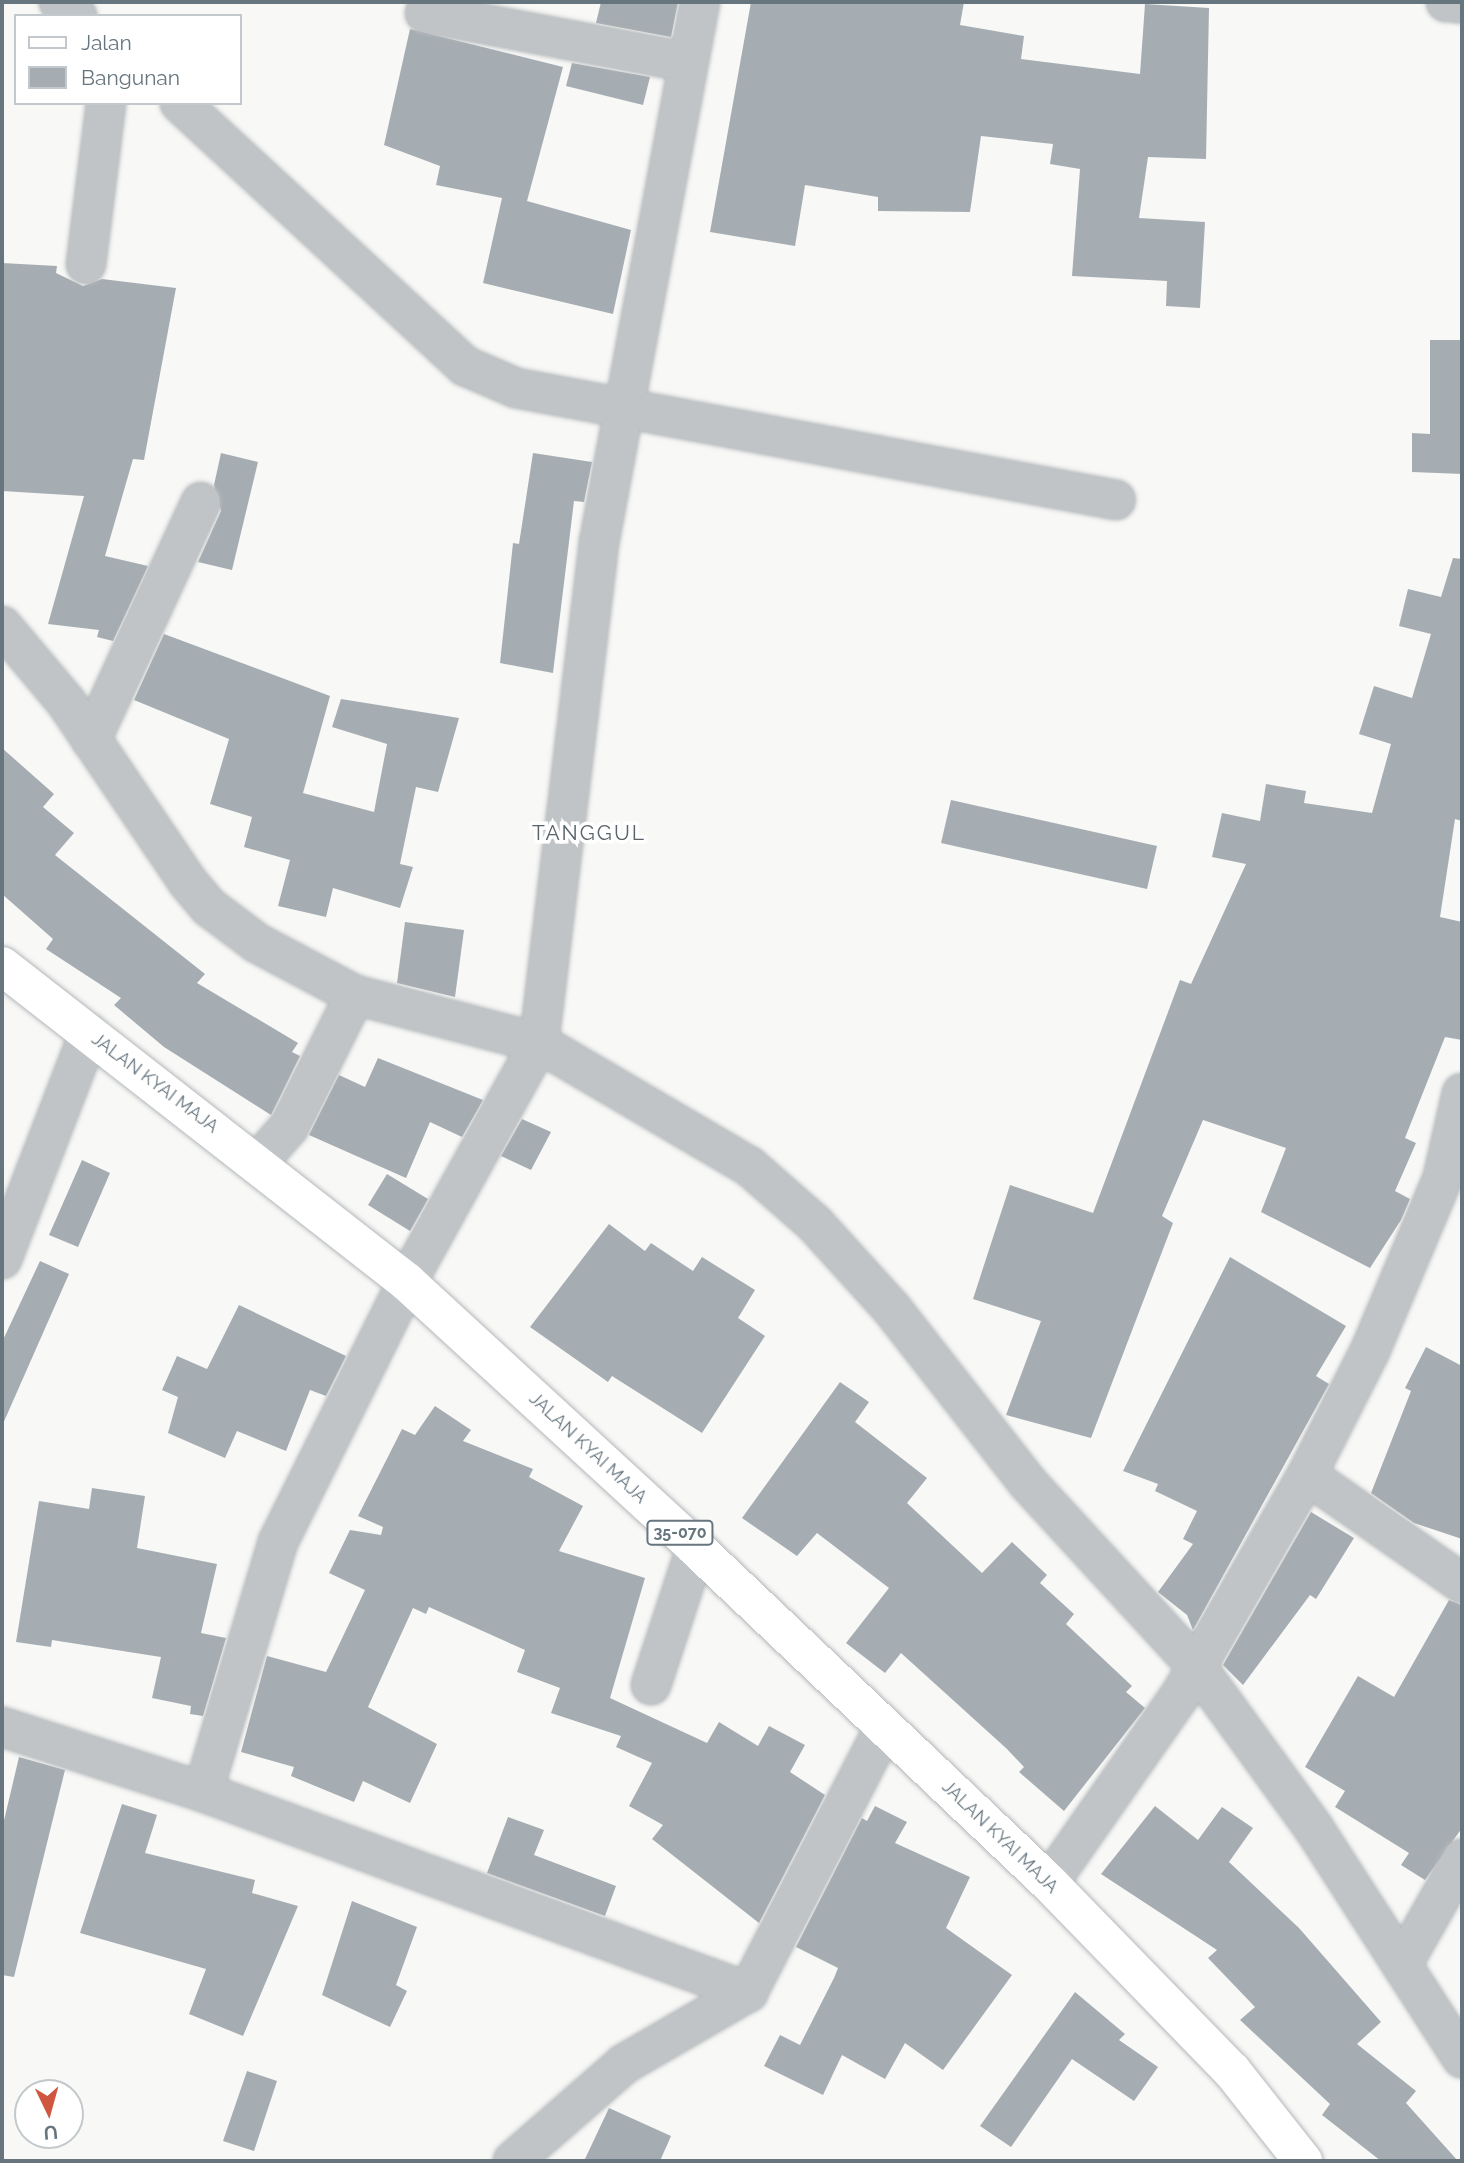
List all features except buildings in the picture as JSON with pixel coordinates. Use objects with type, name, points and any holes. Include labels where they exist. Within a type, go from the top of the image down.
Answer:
[{"type":"main road","name":"JALAN KYAI MAJA","points":[[2,966],[259,1161],[407,1282],[696,1548],[1049,1883],[1232,2071],[1303,2161]]},
{"type":"street","points":[[59,2],[74,14]]},
{"type":"street","points":[[203,1792],[278,1542],[407,1282],[533,1057],[621,405],[700,2]]},
{"type":"street","points":[[1446,2],[1462,3]]},
{"type":"street","points":[[425,13],[687,62]]},
{"type":"street","points":[[86,264],[106,105]]},
{"type":"street","points":[[182,105],[465,366],[516,388],[621,405],[1116,500]]},
{"type":"street","points":[[91,740],[201,502]]},
{"type":"street","points":[[2,626],[91,740],[209,907],[346,1016],[533,1057],[750,1166],[815,1224],[892,1309],[1027,1482],[1180,1693],[1313,1827],[1462,2059]]},
{"type":"street","points":[[259,1161],[289,1127],[346,1016]]},
{"type":"street","points":[[2,1259],[89,1032]]},
{"type":"street","points":[[1049,1883],[1180,1693],[1307,1475],[1370,1351],[1443,1177],[1462,1093]]},
{"type":"street","points":[[1307,1475],[1462,1583]]},
{"type":"street","points":[[651,1685],[696,1548]]},
{"type":"street","points":[[2,1727],[203,1792],[748,1992]]},
{"type":"street","points":[[513,2161],[624,2064],[748,1992],[884,1727]]},
{"type":"street","points":[[1402,1965],[1462,1859]]},
{"type":"district","name":"TANGGUL","points":[[589,833]]}]
